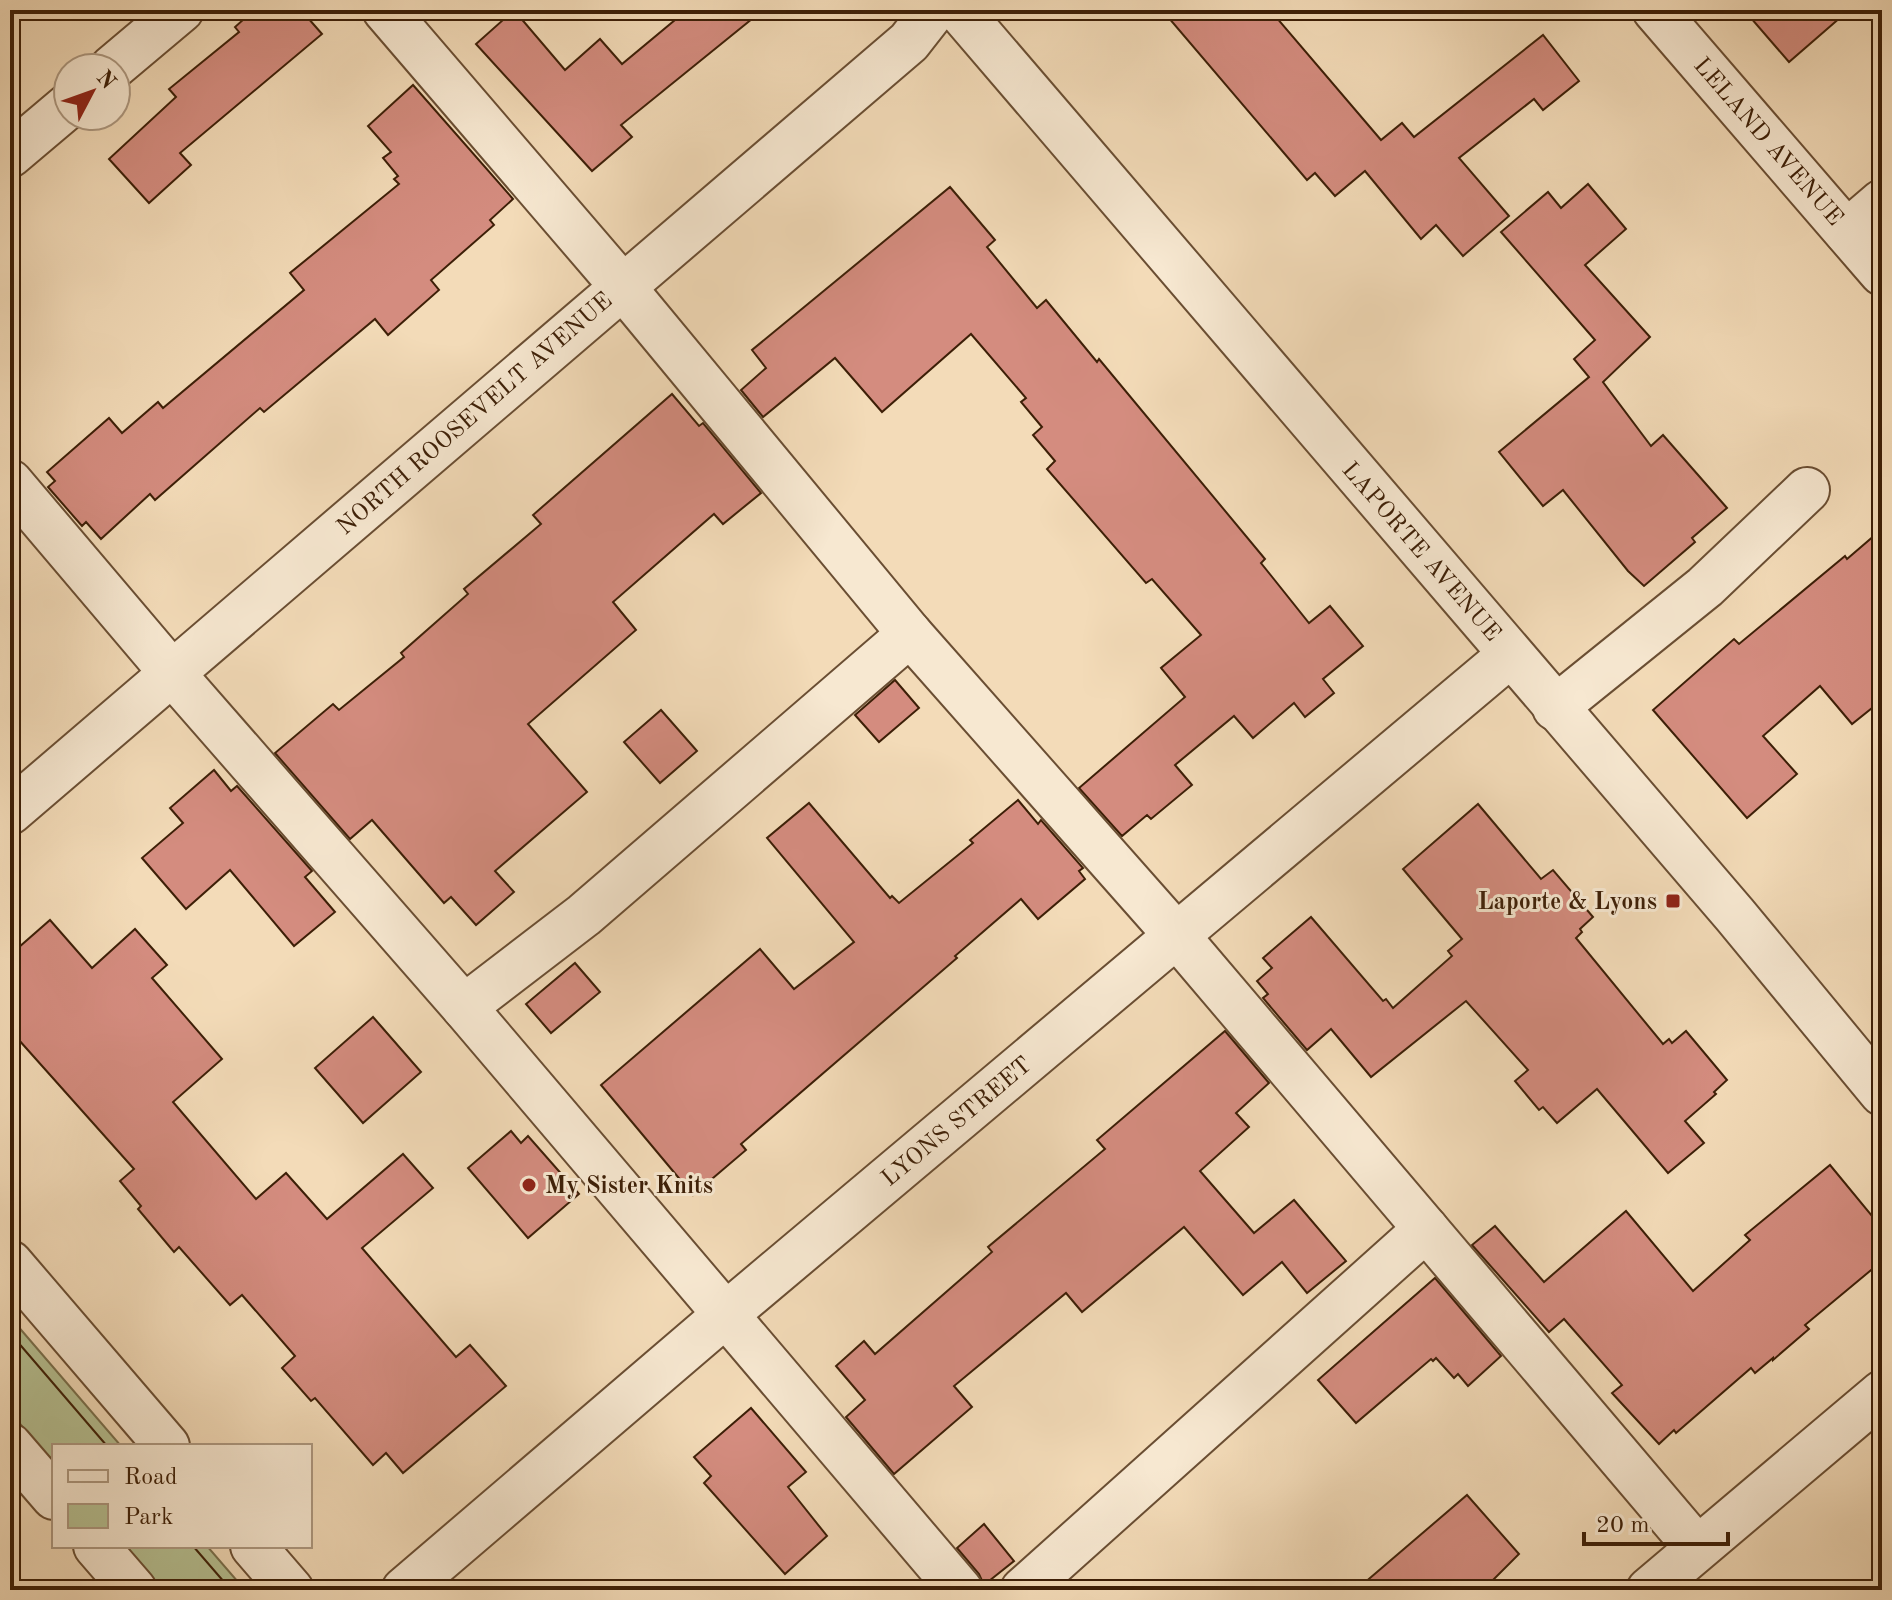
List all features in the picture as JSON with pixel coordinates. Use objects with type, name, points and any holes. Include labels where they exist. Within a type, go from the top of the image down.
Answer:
[{"type":"street","points":[[131,52],[181,10]]},
{"type":"street","points":[[385,10],[622,286],[910,634],[1177,936],[1697,1548]]},
{"type":"street","name":"NORTH ROOSEVELT AVENUE","points":[[10,812],[909,42],[934,10]]},
{"type":"street","name":"LAPORTE AVENUE","points":[[959,10],[1735,915],[1882,1093]]},
{"type":"street","name":"LELAND AVENUE","points":[[1655,10],[1882,273]]},
{"type":"street","points":[[10,155],[52,120]]},
{"type":"street","points":[[1847,232],[1882,202]]},
{"type":"street","points":[[10,482],[464,1007],[960,1590]]},
{"type":"street","points":[[1555,708],[1705,587],[1807,490]]},
{"type":"street","points":[[464,1007],[584,915],[910,634]]},
{"type":"street","name":"LYONS STREET","points":[[404,1590],[724,1316],[1510,655]]},
{"type":"street","points":[[1023,1590],[1426,1229]]},
{"type":"street","points":[[10,1263],[165,1444]]},
{"type":"street","points":[[1649,1590],[1882,1393]]},
{"type":"street","points":[[10,1446],[52,1495]]},
{"type":"street","points":[[98,1548],[134,1590]]},
{"type":"street","points":[[255,1548],[291,1590]]},
{"type":"green space","points":[[10,1317],[119,1444],[52,1444],[52,1462],[10,1412]]},
{"type":"green space","points":[[126,1548],[209,1548],[245,1590],[162,1590]]},
{"type":"building","points":[[254,10],[301,10],[322,34],[180,153],[191,165],[149,203],[109,159],[176,97],[169,89],[239,32],[235,27]]},
{"type":"building","points":[[687,10],[763,10],[621,125],[632,137],[592,171],[476,44],[512,12],[517,18],[519,16],[565,70],[600,39],[622,64]]},
{"type":"building","points":[[1162,10],[1270,10],[1381,140],[1402,123],[1414,137],[1543,35],[1579,81],[1543,110],[1534,99],[1459,158],[1509,216],[1463,256],[1436,225],[1421,239],[1365,171],[1335,196],[1315,173],[1307,180]]},
{"type":"building","points":[[1744,10],[1849,10],[1789,62]]},
{"type":"building","points":[[413,85],[513,199],[490,220],[494,225],[431,280],[439,290],[388,335],[375,319],[264,412],[260,408],[155,500],[150,494],[101,539],[86,522],[82,526],[48,487],[55,481],[47,472],[109,418],[122,433],[158,402],[163,408],[304,290],[290,273],[399,184],[394,179],[398,176],[383,158],[391,152],[368,126]]},
{"type":"building","points":[[1588,184],[1626,229],[1585,265],[1650,337],[1603,382],[1651,446],[1663,435],[1727,508],[1692,538],[1695,542],[1644,586],[1628,571],[1563,490],[1543,506],[1499,452],[1589,377],[1574,359],[1595,340],[1501,232],[1548,192],[1561,208]]},
{"type":"building","points":[[950,187],[995,240],[987,247],[1037,308],[1046,300],[1097,362],[1099,359],[1265,559],[1261,563],[1309,623],[1330,606],[1363,646],[1323,679],[1334,693],[1305,717],[1294,703],[1253,738],[1234,716],[1175,765],[1192,785],[1151,819],[1147,815],[1122,836],[1079,788],[1185,697],[1161,668],[1201,635],[1152,579],[1146,583],[1047,469],[1055,461],[1033,435],[1042,427],[1021,402],[1026,398],[971,334],[882,412],[835,358],[763,417],[741,390],[766,368],[752,350]]},
{"type":"building","points":[[672,394],[699,426],[703,423],[761,493],[723,524],[714,514],[613,602],[636,630],[528,724],[587,792],[495,871],[514,892],[476,925],[451,897],[444,903],[372,820],[350,839],[275,753],[333,704],[339,710],[404,657],[401,653],[468,594],[464,589],[541,524],[533,515]]},
{"type":"building","points":[[1882,529],[1882,700],[1852,724],[1820,686],[1763,736],[1797,774],[1747,818],[1653,710],[1734,639],[1739,644]]},
{"type":"building","points":[[895,680],[919,708],[879,742],[855,715]]},
{"type":"building","points":[[661,710],[697,751],[660,783],[624,742]]},
{"type":"building","points":[[214,770],[231,791],[237,786],[312,871],[305,877],[335,912],[294,946],[230,870],[186,909],[142,858],[183,823],[170,808]]},
{"type":"building","points":[[1018,800],[1038,824],[1041,820],[1083,868],[1079,871],[1085,879],[1038,919],[1021,899],[741,1144],[746,1150],[693,1195],[601,1085],[760,949],[794,989],[854,942],[767,838],[809,803],[890,898],[892,896],[899,903],[973,843],[970,840]]},
{"type":"building","points":[[1478,804],[1541,879],[1553,870],[1593,917],[1580,929],[1582,932],[1576,938],[1663,1044],[1669,1039],[1672,1043],[1686,1031],[1727,1080],[1685,1121],[1704,1143],[1668,1173],[1597,1089],[1557,1123],[1543,1107],[1539,1110],[1515,1081],[1528,1070],[1466,1001],[1371,1077],[1331,1029],[1307,1050],[1263,998],[1268,994],[1257,981],[1272,968],[1263,958],[1311,917],[1383,1001],[1386,999],[1393,1008],[1452,956],[1448,951],[1462,939],[1403,869]]},
{"type":"building","points":[[50,920],[92,968],[135,929],[167,965],[152,978],[222,1059],[173,1102],[256,1199],[286,1173],[327,1219],[403,1154],[433,1188],[362,1248],[456,1357],[470,1345],[506,1386],[403,1473],[386,1453],[373,1465],[315,1398],[311,1401],[282,1368],[295,1356],[242,1295],[230,1305],[179,1247],[174,1252],[138,1209],[141,1206],[120,1181],[134,1169],[10,1030],[10,955]]},
{"type":"building","points":[[575,963],[600,992],[551,1033],[526,1004]]},
{"type":"building","points":[[373,1017],[421,1072],[363,1123],[315,1068]]},
{"type":"building","points":[[1225,1031],[1269,1083],[1236,1113],[1249,1127],[1200,1171],[1254,1233],[1294,1200],[1346,1261],[1307,1293],[1282,1262],[1243,1295],[1184,1227],[1082,1312],[1066,1293],[954,1386],[972,1407],[894,1474],[846,1417],[865,1400],[836,1366],[864,1341],[875,1354],[992,1252],[988,1247],[1105,1149],[1097,1140]]},
{"type":"building","points":[[511,1131],[521,1143],[528,1136],[579,1194],[528,1238],[468,1168]]},
{"type":"building","points":[[1830,1165],[1882,1228],[1882,1261],[1805,1325],[1809,1329],[1773,1360],[1755,1373],[1751,1368],[1659,1444],[1612,1393],[1622,1385],[1564,1319],[1549,1332],[1472,1245],[1495,1226],[1544,1282],[1626,1211],[1693,1291],[1750,1240],[1745,1235]]},
{"type":"building","points":[[1435,1278],[1501,1356],[1468,1386],[1458,1374],[1454,1378],[1436,1358],[1431,1359],[1356,1423],[1318,1380]]},
{"type":"building","points":[[751,1408],[806,1472],[788,1487],[827,1536],[785,1574],[704,1483],[711,1476],[694,1457]]},
{"type":"building","points":[[1467,1495],[1519,1554],[1483,1590],[1356,1590]]},
{"type":"building","points":[[984,1524],[1014,1561],[984,1585],[979,1574],[957,1548]]},
{"type":"tram line","points":[[10,1333],[105,1444]]},
{"type":"tram line","points":[[195,1548],[231,1590]]},
{"type":"place","name":"Laporte & Lyons","points":[[1673,901]]},
{"type":"place","name":"My Sister Knits","points":[[529,1185]]}]
